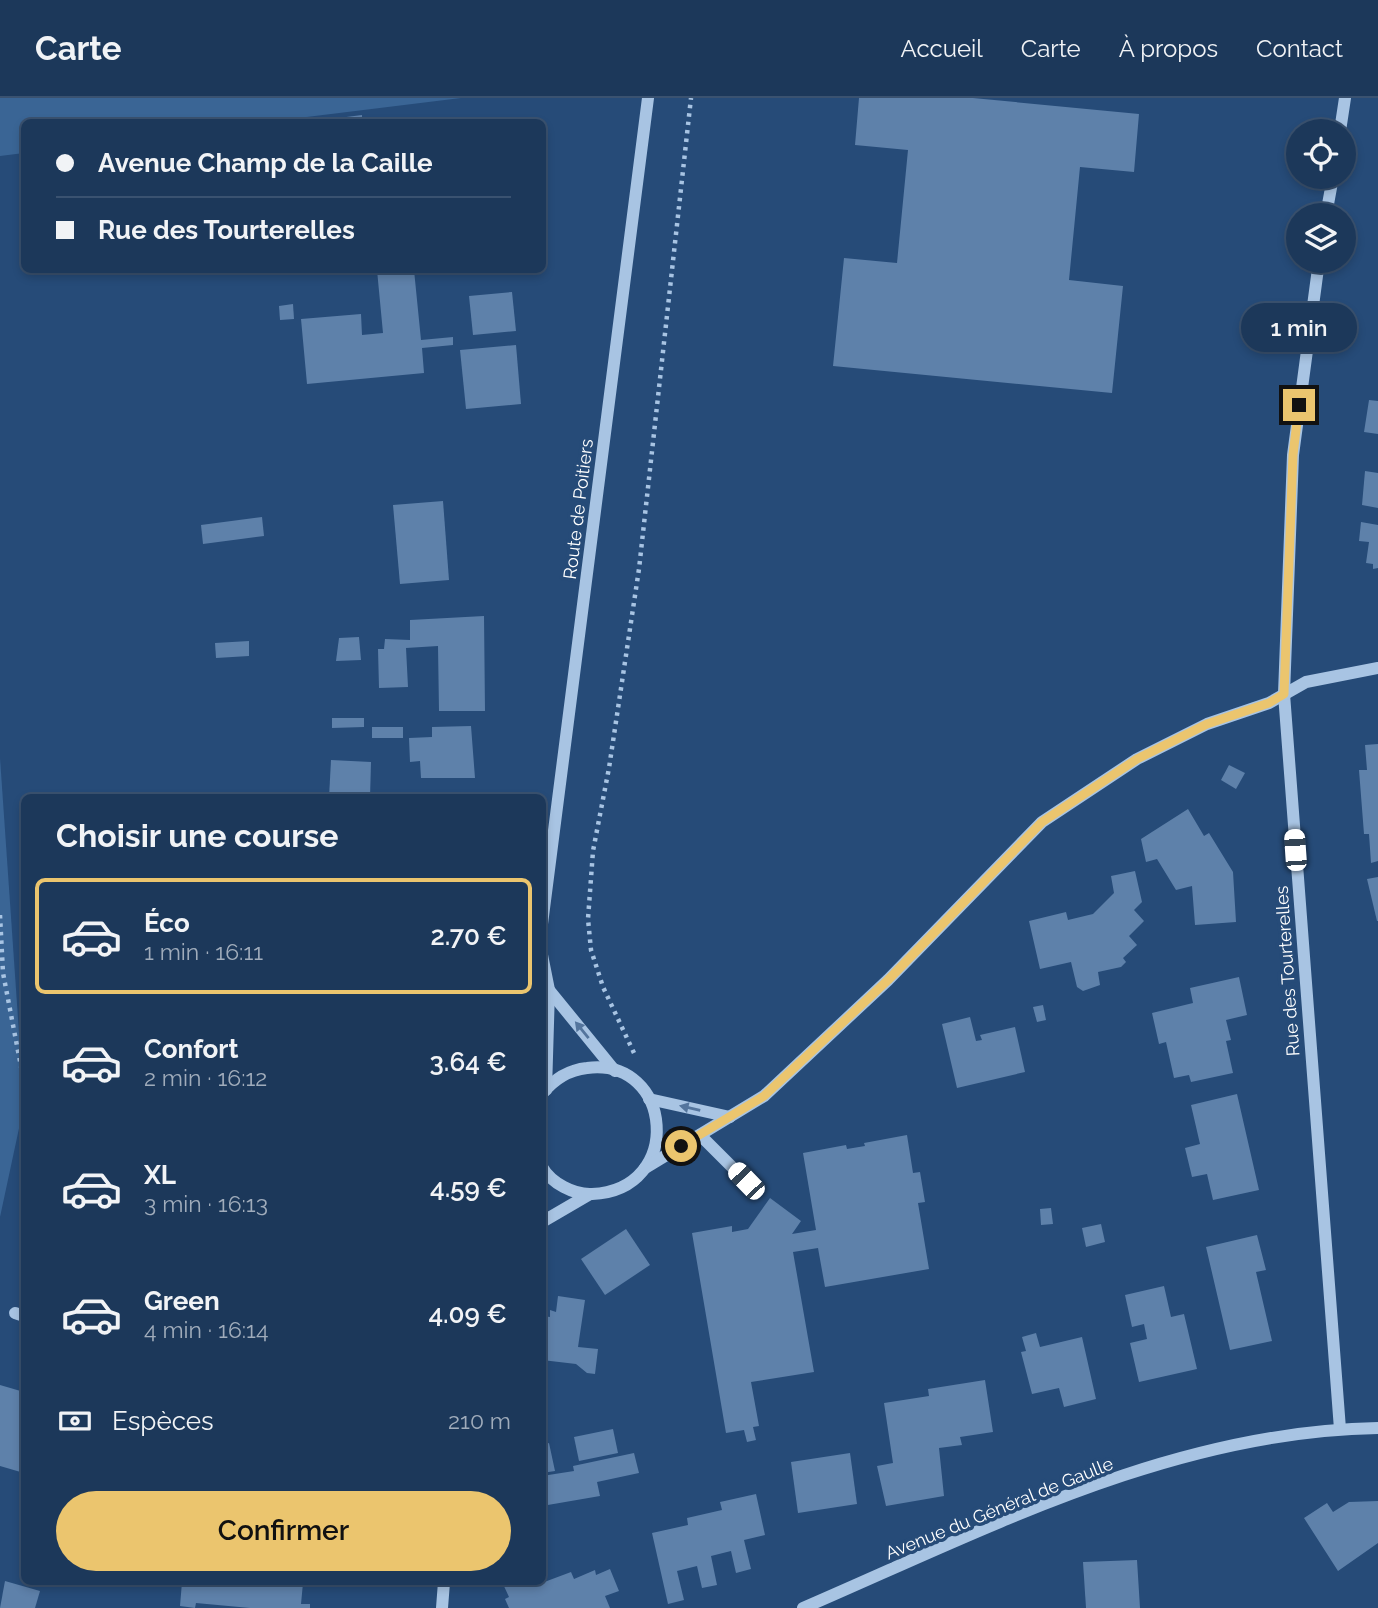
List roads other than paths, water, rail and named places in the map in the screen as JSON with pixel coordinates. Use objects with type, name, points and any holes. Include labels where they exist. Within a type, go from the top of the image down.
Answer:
[{"type":"street","name":"Route de Poitiers","points":[[546,893],[648,98]]},
{"type":"street","points":[[1342,119],[1345,98]]},
{"type":"street","name":"Rue des Tourterelles","points":[[1317,273],[1293,455],[1284,694],[1340,1429]]},
{"type":"street","points":[[645,1168],[764,1096],[888,980],[1042,822],[1137,759],[1207,724],[1269,703],[1306,682],[1378,668]]},
{"type":"street","points":[[546,975],[549,990],[546,1051]]},
{"type":"street","points":[[549,990],[615,1071]]},
{"type":"street","points":[[546,1090],[552,1082],[573,1070],[599,1066],[624,1073],[646,1093],[655,1108],[659,1135],[652,1159],[636,1179],[616,1191],[590,1194],[564,1188],[546,1171]]},
{"type":"street","points":[[646,1093],[730,1117]]},
{"type":"street","points":[[700,1135],[746,1181]]},
{"type":"street","points":[[546,1220],[590,1194]]},
{"type":"street","name":"Avenue du Général de Gaulle","points":[[803,1608],[1053,1501],[1122,1476],[1200,1454],[1340,1429],[1378,1429]]},
{"type":"street","points":[[442,1608],[444,1585]]}]
